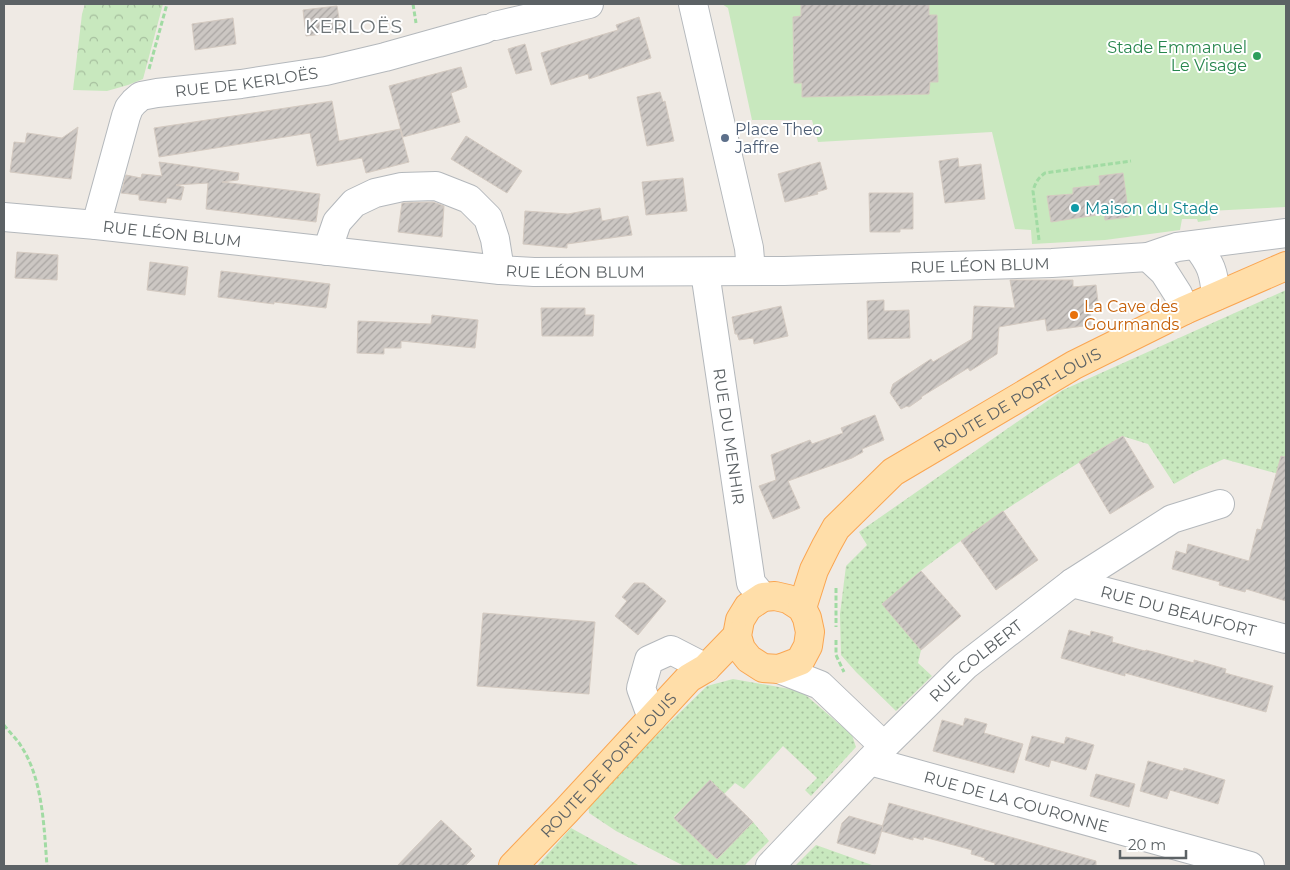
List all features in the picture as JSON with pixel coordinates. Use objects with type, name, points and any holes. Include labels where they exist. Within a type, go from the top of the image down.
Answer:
[{"type":"main road","name":"ROUTE DE PORT-LOUIS","points":[[802,608],[814,570],[836,528],[893,472],[1074,366],[1184,310],[1286,266]]},
{"type":"main road","name":"ROUTE DE PORT-LOUIS","points":[[769,596],[814,570]]},
{"type":"main road","points":[[769,596],[788,599],[802,608],[807,618],[810,632],[808,646],[800,661],[780,669],[763,668],[743,647],[740,620],[748,607],[769,596]]},
{"type":"main road","name":"ROUTE DE PORT-LOUIS","points":[[513,866],[689,678],[743,647]]},
{"type":"street","name":"RUE DE KERLOËS","points":[[141,96],[326,71],[589,4]]},
{"type":"street","points":[[693,4],[750,248],[751,271]]},
{"type":"street","points":[[96,225],[128,108],[141,96]]},
{"type":"street","points":[[327,251],[337,222],[354,203],[375,193],[402,187],[436,186],[469,199],[488,218],[495,239],[500,270]]},
{"type":"street","name":"RUE LÉON BLUM","points":[[4,217],[96,225],[500,270],[534,272],[705,272],[1041,263],[1148,257],[1177,247],[1286,233]]},
{"type":"street","points":[[1196,245],[1208,260],[1214,277],[1216,296]]},
{"type":"street","points":[[1148,257],[1164,272],[1178,294],[1184,310]]},
{"type":"street","name":"RUE DU MENHIR","points":[[705,272],[751,583],[769,596]]},
{"type":"street","name":"RUE COLBERT","points":[[770,866],[877,753],[964,666],[1072,584],[1172,520],[1220,504]]},
{"type":"street","name":"RUE DU BEAUFORT","points":[[1072,584],[1286,639]]},
{"type":"street","points":[[808,646],[820,684],[877,753]]},
{"type":"street","points":[[652,718],[641,688],[649,660],[671,650],[706,668]]},
{"type":"street","points":[[780,669],[820,684]]},
{"type":"street","name":"RUE DE LA COURONNE","points":[[877,753],[1250,866]]},
{"type":"path","points":[[141,96],[167,4]]},
{"type":"path","points":[[1041,263],[1034,191],[1035,184],[1039,178],[1045,173],[1131,161]]},
{"type":"path","points":[[836,586],[836,655],[845,674]]},
{"type":"path","points":[[4,725],[21,746],[36,777],[43,818],[47,866]]},
{"type":"green space","points":[[85,4],[163,4],[143,79],[107,91],[73,90],[82,14]]},
{"type":"green space","points":[[722,4],[1286,4],[1286,207],[1209,211],[1211,220],[1198,222],[1197,219],[1182,219],[1180,230],[1105,240],[1032,244],[1031,230],[1015,229],[992,132],[818,142],[812,120],[752,120],[728,8]]},
{"type":"green space","points":[[1286,290],[1286,476],[1224,459],[1174,484],[1148,444],[1122,436],[971,533],[923,569],[883,604],[921,650],[918,663],[932,676],[896,711],[841,655],[840,614],[846,566],[867,545],[859,532],[1063,390]]},
{"type":"green space","points":[[733,679],[801,691],[852,735],[856,747],[811,796],[805,790],[817,778],[783,746],[744,789],[735,783],[724,794],[709,781],[674,817],[717,859],[753,822],[769,841],[744,866],[684,866],[616,831],[589,813],[588,802],[707,686]]},
{"type":"green space","points":[[571,828],[640,866],[537,866]]},
{"type":"green space","points":[[816,845],[872,865],[876,866],[795,866]]},
{"type":"building","points":[[801,4],[929,4],[929,15],[937,15],[938,82],[930,82],[929,94],[802,97],[802,83],[794,83],[793,17],[801,16]]},
{"type":"building","points":[[337,6],[341,32],[306,36],[303,10]]},
{"type":"building","points":[[639,17],[651,58],[589,79],[588,74],[551,85],[541,53],[618,30],[616,25]]},
{"type":"building","points":[[233,18],[236,44],[195,50],[192,24]]},
{"type":"building","points":[[525,44],[532,70],[516,74],[508,49]]},
{"type":"building","points":[[461,67],[467,87],[451,93],[460,122],[403,137],[389,86]]},
{"type":"building","points":[[660,92],[663,102],[665,101],[674,141],[647,146],[637,97]]},
{"type":"building","points":[[332,101],[339,141],[400,129],[409,162],[366,173],[362,158],[317,166],[310,133],[159,157],[154,128]]},
{"type":"building","points":[[78,127],[71,179],[10,172],[14,142],[25,143],[27,133],[62,138]]},
{"type":"building","points":[[466,136],[522,171],[507,193],[451,159]]},
{"type":"building","points":[[958,158],[959,167],[981,164],[985,199],[945,203],[939,161]]},
{"type":"building","points":[[159,162],[239,173],[238,180],[222,182],[320,194],[316,222],[206,209],[208,183],[176,185],[184,187],[181,200],[167,198],[166,203],[139,200],[139,195],[121,193],[126,175],[141,178],[142,174],[162,176]]},
{"type":"building","points":[[820,162],[827,189],[817,192],[818,194],[785,202],[778,174]]},
{"type":"building","points":[[1123,173],[1129,217],[1105,220],[1104,214],[1051,222],[1047,196],[1073,194],[1073,188],[1100,185],[1099,176]]},
{"type":"building","points":[[683,178],[687,211],[646,215],[642,182]]},
{"type":"building","points":[[869,193],[913,193],[913,229],[900,229],[900,232],[870,232]]},
{"type":"building","points":[[433,202],[444,206],[442,237],[398,232],[402,203]]},
{"type":"building","points":[[600,208],[602,221],[628,216],[632,235],[567,244],[567,248],[523,244],[525,211],[568,214]]},
{"type":"building","points":[[17,252],[58,255],[57,280],[15,278]]},
{"type":"building","points":[[150,262],[188,267],[185,295],[147,290]]},
{"type":"building","points":[[221,271],[330,284],[326,308],[218,297]]},
{"type":"building","points":[[1010,280],[1073,280],[1073,287],[1096,285],[1099,311],[1090,312],[1091,325],[1047,331],[1045,319],[999,327],[997,354],[970,371],[968,368],[921,397],[909,407],[901,409],[890,393],[893,384],[931,359],[933,362],[972,339],[974,306],[1015,308]]},
{"type":"building","points":[[884,300],[884,311],[909,310],[910,338],[868,339],[867,301]]},
{"type":"building","points":[[781,306],[788,336],[754,344],[753,338],[739,340],[737,334],[735,334],[732,317]]},
{"type":"building","points":[[541,308],[585,308],[585,315],[594,315],[593,336],[542,336]]},
{"type":"building","points":[[432,315],[478,320],[475,348],[401,341],[401,348],[384,348],[384,354],[357,353],[358,321],[431,324]]},
{"type":"building","points":[[875,415],[884,440],[862,449],[863,452],[852,458],[788,481],[800,508],[773,519],[759,486],[776,480],[771,455],[810,440],[812,444],[843,433],[841,428]]},
{"type":"building","points":[[1123,436],[1154,487],[1110,514],[1079,462]]},
{"type":"building","points":[[1281,456],[1286,457],[1286,601],[1246,589],[1245,592],[1219,585],[1220,582],[1172,569],[1176,551],[1186,554],[1188,544],[1249,561],[1257,529],[1261,530]]},
{"type":"building","points":[[1003,511],[1038,560],[996,590],[961,541]]},
{"type":"building","points":[[921,571],[961,616],[921,650],[882,604]]},
{"type":"building","points":[[634,583],[644,583],[666,601],[638,635],[615,616],[627,601],[622,597]]},
{"type":"building","points":[[483,613],[595,622],[589,694],[477,686]]},
{"type":"building","points":[[1069,630],[1090,636],[1091,631],[1113,637],[1112,642],[1194,663],[1194,660],[1226,669],[1225,673],[1273,686],[1266,712],[1125,673],[1125,676],[1061,658]]},
{"type":"building","points":[[965,718],[987,724],[984,733],[1023,744],[1014,773],[933,751],[942,720],[963,726]]},
{"type":"building","points":[[1032,736],[1064,744],[1066,737],[1094,745],[1086,770],[1051,760],[1049,767],[1025,760]]},
{"type":"building","points":[[1148,761],[1183,771],[1184,768],[1225,780],[1218,804],[1170,790],[1167,799],[1140,791]]},
{"type":"building","points":[[1096,774],[1135,784],[1129,807],[1090,796]]},
{"type":"building","points":[[710,780],[753,822],[717,859],[674,818]]},
{"type":"building","points":[[889,803],[1096,861],[1096,866],[994,866],[995,863],[971,854],[972,850],[924,837],[923,840],[913,837],[913,840],[881,831]]},
{"type":"building","points":[[849,816],[883,826],[875,854],[837,843],[842,823]]},
{"type":"building","points":[[441,820],[472,849],[470,851],[475,856],[465,866],[397,866]]},
{"type":"place","name":"Stade Emmanuel Le Visage","points":[[1257,56]]},
{"type":"place","name":"Place Theo Jaffre","points":[[725,138]]},
{"type":"place","name":"Maison du Stade","points":[[1075,208]]},
{"type":"place","name":"La Cave des Gourmands","points":[[1074,315]]},
{"type":"district","name":"KERLOËS","points":[[354,26]]}]
